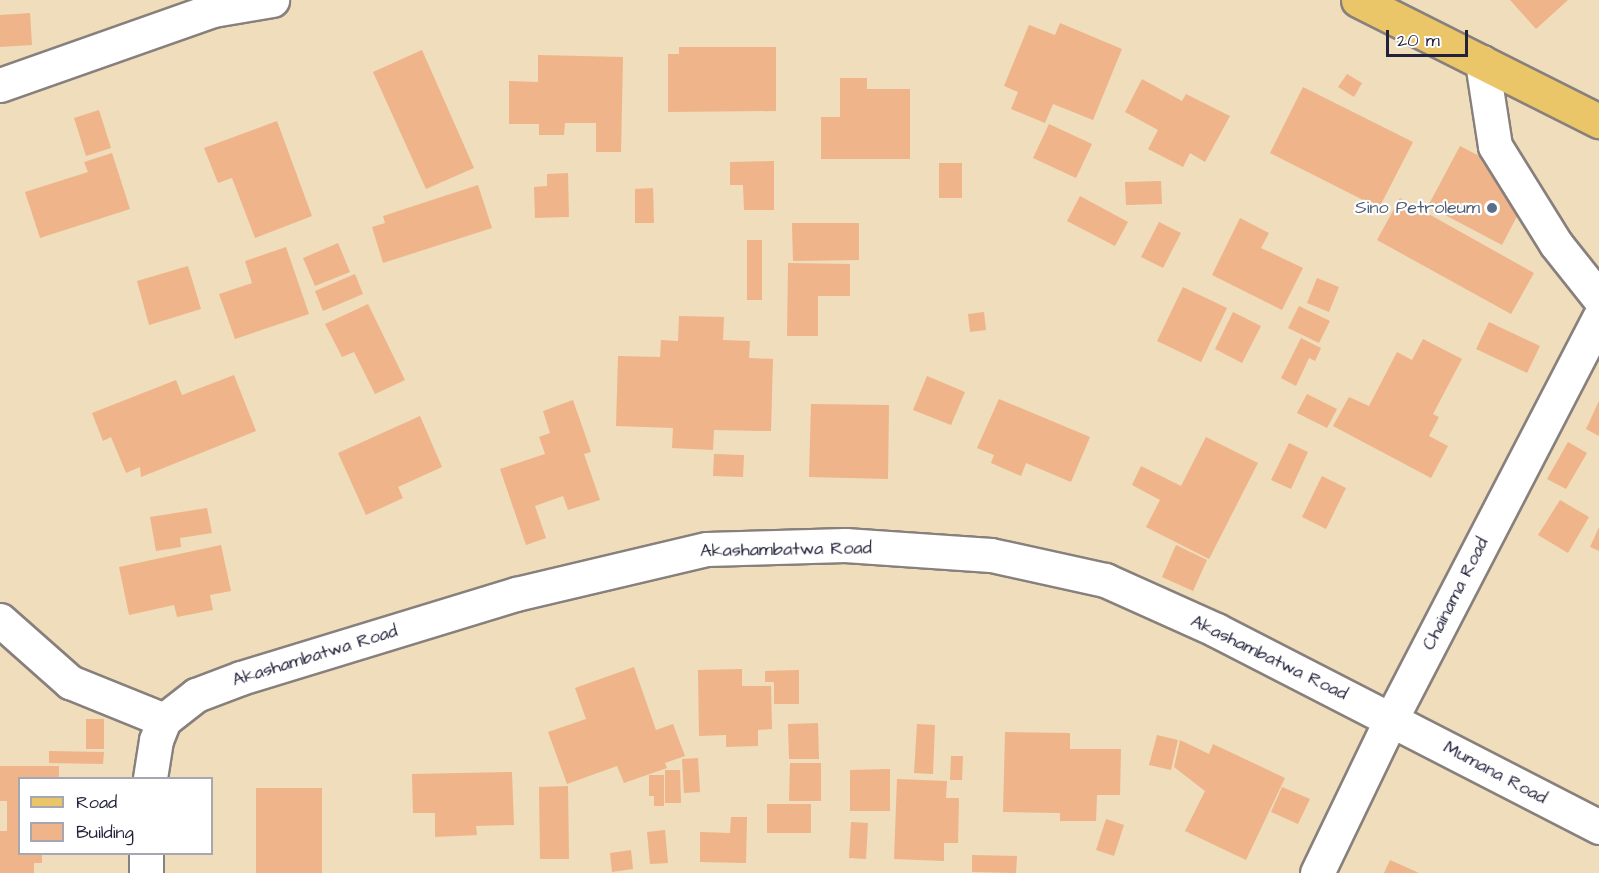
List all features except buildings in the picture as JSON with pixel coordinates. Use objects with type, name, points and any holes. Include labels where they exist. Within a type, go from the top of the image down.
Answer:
[{"type":"main road","points":[[1359,0],[1599,121]]},
{"type":"street","points":[[0,85],[213,5],[272,0]]},
{"type":"street","points":[[1482,62],[1495,146],[1556,244],[1599,298]]},
{"type":"street","name":"Chainama Road","points":[[1317,873],[1391,718],[1599,318]]},
{"type":"street","name":"Akashambatwa Road","points":[[164,720],[196,695],[241,678],[516,594],[707,549],[845,546],[991,555],[1105,580],[1216,630],[1391,718]]},
{"type":"street","points":[[0,620],[70,682],[164,720],[156,740],[150,777]]},
{"type":"street","name":"Mumana Road","points":[[1391,718],[1599,827]]},
{"type":"street","points":[[146,855],[146,873]]},
{"type":"place","name":"Sino Petroleum","points":[[1492,208]]}]
